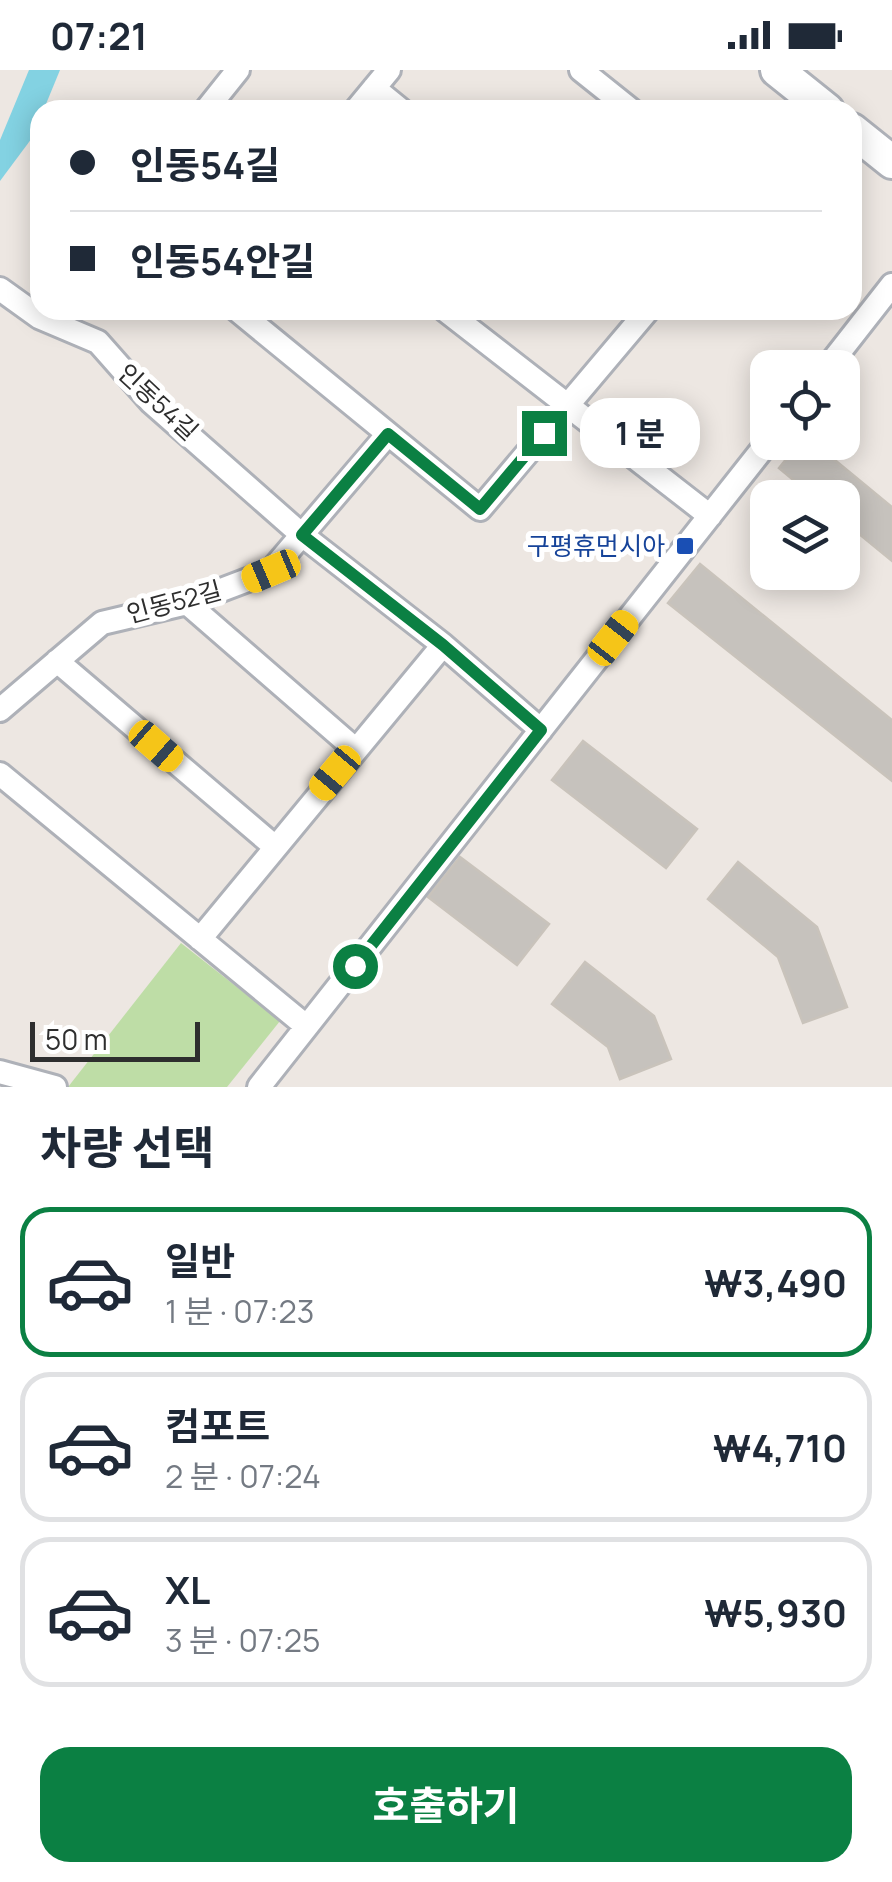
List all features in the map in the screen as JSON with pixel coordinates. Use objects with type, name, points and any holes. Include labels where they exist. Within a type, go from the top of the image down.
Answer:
[{"type":"main road","points":[[777,70],[814,100]]},
{"type":"main road","points":[[862,138],[892,162]]},
{"type":"street","points":[[582,70],[619,100]]},
{"type":"street","points":[[213,100],[235,71]]},
{"type":"street","points":[[364,100],[381,79]]},
{"type":"street","points":[[841,350],[892,285]]},
{"type":"street","name":"인동54길","points":[[0,289],[30,307]]},
{"type":"street","name":"인동54길","points":[[54,320],[98,342],[151,402],[302,535],[443,645],[541,730]]},
{"type":"street","points":[[248,320],[480,509],[640,320]]},
{"type":"street","points":[[457,320],[710,516]]},
{"type":"street","points":[[302,535],[388,434]]},
{"type":"street","points":[[259,1087],[754,460]]},
{"type":"street","name":"인동52길","points":[[0,710],[102,623],[188,603],[271,571],[302,535]]},
{"type":"street","points":[[188,603],[355,749]]},
{"type":"street","points":[[200,939],[443,645]]},
{"type":"street","points":[[57,661],[274,846]]},
{"type":"street","points":[[0,774],[306,1026]]},
{"type":"street","points":[[0,1072],[55,1087]]},
{"type":"green space","points":[[181,943],[280,1021],[227,1087],[68,1087]]},
{"type":"water","points":[[29,70],[60,70],[48,100],[30,100],[30,141],[0,181],[0,140]]},
{"type":"building","points":[[785,460],[835,460],[859,480],[793,480],[779,468]]},
{"type":"building","points":[[860,481],[892,507],[892,561],[860,535]]},
{"type":"building","points":[[700,564],[892,720],[892,781],[668,603]]},
{"type":"building","points":[[583,741],[697,829],[666,868],[552,780]]},
{"type":"building","points":[[460,857],[549,924],[517,965],[428,897]]},
{"type":"building","points":[[738,862],[817,927],[847,1007],[803,1023],[778,957],[708,899]]},
{"type":"building","points":[[585,962],[654,1016],[671,1059],[620,1079],[608,1047],[552,1004]]},
{"type":"place","name":"구평휴먼시아","points":[[685,546]]},
{"type":"route","points":[[355,966],[541,730],[443,645],[302,535],[388,434],[480,509],[544,433]]}]
